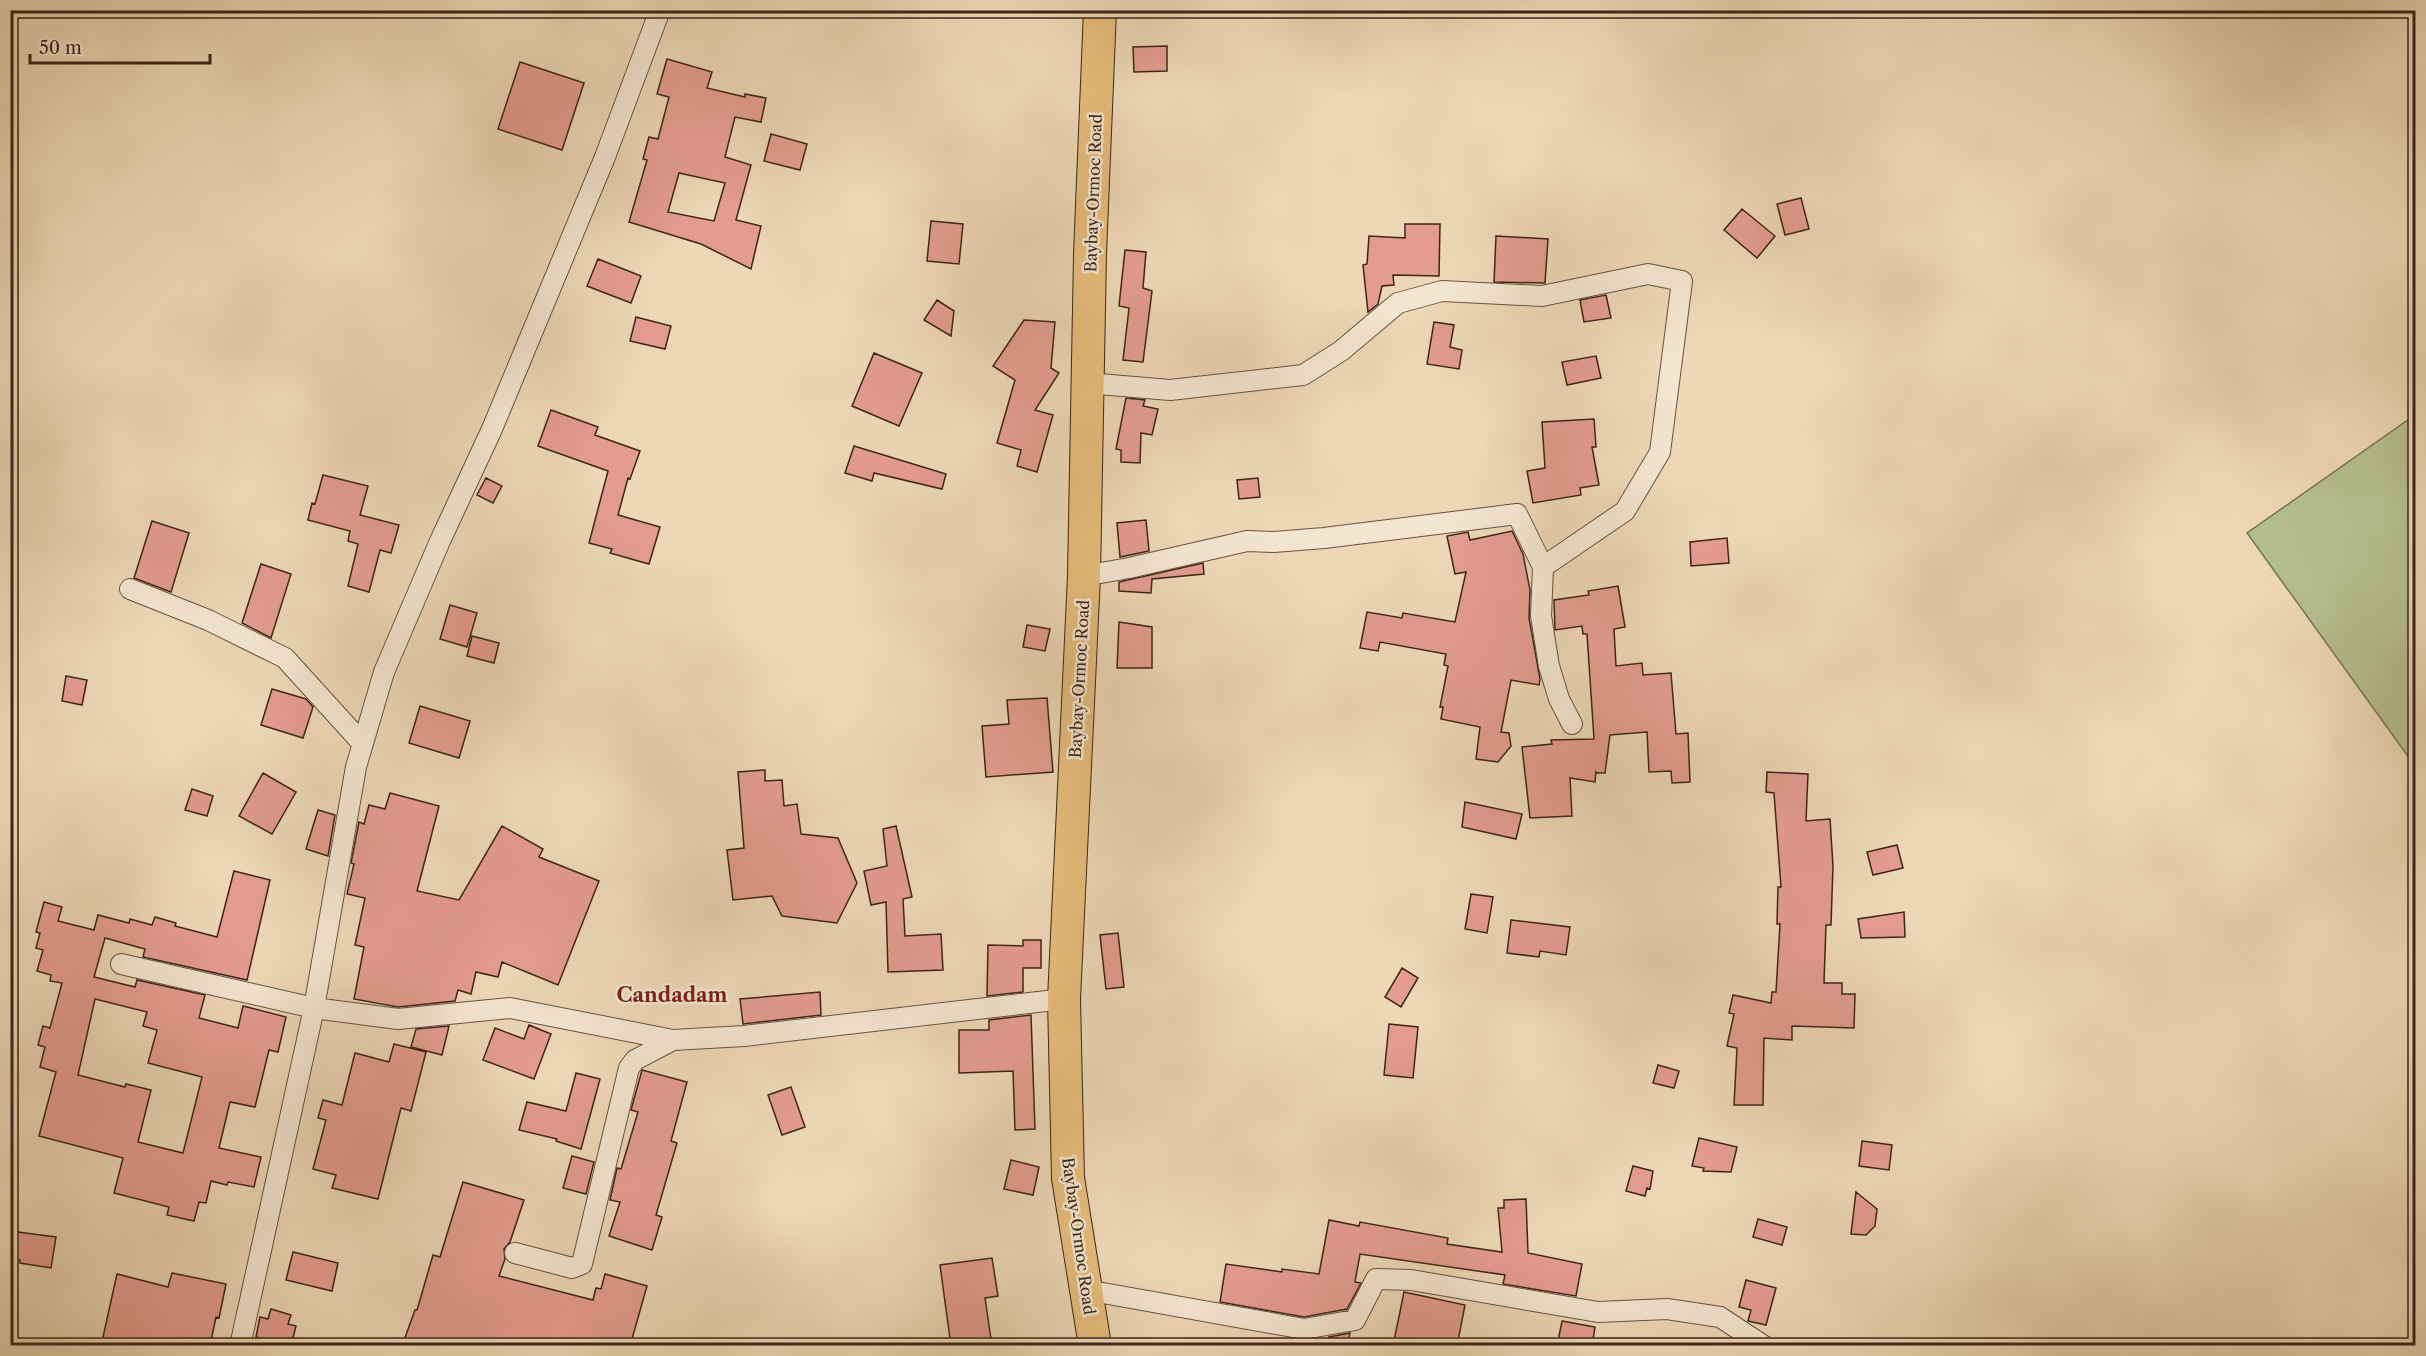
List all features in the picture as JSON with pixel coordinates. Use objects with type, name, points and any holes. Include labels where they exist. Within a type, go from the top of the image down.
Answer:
[{"type":"highway","name":"Baybay-Ormoc Road","points":[[1095,1346],[1068,1178],[1064,999],[1084,576],[1090,254],[1100,10]]},
{"type":"street","points":[[245,1344],[314,1008],[356,767],[384,672],[440,541],[492,429],[601,168],[660,10]]},
{"type":"street","points":[[1087,383],[1170,390],[1303,375],[1341,351],[1398,303],[1442,291],[1542,296],[1648,274],[1682,280],[1660,452],[1625,511],[1543,567]]},
{"type":"street","points":[[1084,576],[1247,541],[1275,542],[1324,538],[1517,514],[1543,567],[1541,616],[1549,666],[1559,699],[1572,724]]},
{"type":"street","points":[[130,589],[208,620],[285,658],[363,744]]},
{"type":"street","points":[[121,964],[314,1008],[398,1018],[510,1008],[673,1040],[744,1036],[1064,999]]},
{"type":"street","points":[[515,1253],[572,1268],[582,1264],[629,1068],[635,1060],[673,1040]]},
{"type":"street","points":[[1086,1290],[1304,1329],[1355,1320],[1376,1279],[1412,1280],[1598,1312],[1667,1310],[1720,1317],[1764,1346]]},
{"type":"green space","points":[[2415,415],[2415,766],[2247,533]]},
{"type":"building","points":[[1167,46],[1167,71],[1134,72],[1133,47]]},
{"type":"building","points":[[667,59],[712,72],[707,88],[745,97],[745,94],[766,98],[761,122],[735,117],[725,157],[751,165],[736,220],[761,226],[751,269],[701,244],[629,222],[647,160],[643,159],[649,137],[658,139],[669,97],[657,94]],"holes":[[[679,173],[725,183],[714,221],[668,212]]]},
{"type":"building","points":[[520,62],[584,83],[562,150],[498,129]]},
{"type":"building","points":[[771,134],[807,144],[800,170],[764,161]]},
{"type":"building","points":[[1801,198],[1809,229],[1785,235],[1777,204]]},
{"type":"building","points":[[1742,209],[1775,236],[1757,258],[1724,230]]},
{"type":"building","points":[[931,221],[963,224],[959,264],[927,261]]},
{"type":"building","points":[[1405,224],[1440,224],[1439,276],[1393,275],[1394,285],[1382,286],[1378,304],[1368,312],[1363,265],[1367,264],[1369,236],[1405,238]]},
{"type":"building","points":[[1496,236],[1548,239],[1545,283],[1494,282]]},
{"type":"building","points":[[1125,250],[1146,252],[1143,288],[1152,291],[1143,362],[1123,360],[1129,308],[1119,306]]},
{"type":"building","points":[[598,259],[641,276],[631,303],[587,286]]},
{"type":"building","points":[[1606,295],[1611,318],[1584,322],[1580,300]]},
{"type":"building","points":[[937,300],[954,311],[951,336],[924,320]]},
{"type":"building","points":[[636,317],[671,326],[665,349],[630,341]]},
{"type":"building","points":[[1024,320],[1055,322],[1051,368],[1059,373],[1035,410],[1053,415],[1037,472],[1017,466],[1021,450],[997,443],[1015,380],[993,366]]},
{"type":"building","points":[[1434,322],[1454,325],[1450,347],[1462,350],[1459,369],[1427,364]]},
{"type":"building","points":[[874,353],[922,373],[899,426],[852,406]]},
{"type":"building","points":[[1596,356],[1601,378],[1567,385],[1562,362]]},
{"type":"building","points":[[1126,398],[1145,400],[1143,406],[1158,409],[1152,435],[1141,433],[1140,463],[1121,462],[1121,450],[1116,449]]},
{"type":"building","points":[[551,410],[598,427],[595,435],[640,451],[630,479],[628,478],[618,515],[660,527],[649,564],[610,553],[612,549],[589,543],[608,471],[538,446]]},
{"type":"building","points":[[1594,419],[1596,447],[1592,447],[1599,485],[1580,488],[1581,495],[1533,503],[1527,471],[1545,468],[1542,422]]},
{"type":"building","points":[[854,446],[946,474],[942,489],[874,473],[872,481],[845,473]]},
{"type":"building","points":[[323,475],[368,486],[360,515],[399,525],[391,553],[380,550],[369,592],[348,586],[358,544],[348,541],[350,531],[308,520]]},
{"type":"building","points":[[486,478],[502,486],[493,503],[477,495]]},
{"type":"building","points":[[1258,478],[1260,497],[1239,499],[1237,480]]},
{"type":"building","points":[[1146,520],[1149,551],[1120,557],[1117,523]]},
{"type":"building","points":[[152,521],[189,533],[171,592],[134,578]]},
{"type":"building","points":[[1512,531],[1523,554],[1530,590],[1529,618],[1540,679],[1539,685],[1511,680],[1501,732],[1509,733],[1511,746],[1498,762],[1476,759],[1480,727],[1441,719],[1443,707],[1440,707],[1448,666],[1444,665],[1446,654],[1380,642],[1378,651],[1360,648],[1367,612],[1402,618],[1403,613],[1455,622],[1466,572],[1455,574],[1447,536],[1468,532],[1470,540]]},
{"type":"building","points":[[1727,538],[1729,563],[1691,566],[1690,542]]},
{"type":"building","points":[[1203,563],[1204,574],[1152,579],[1151,593],[1119,591],[1119,582]]},
{"type":"building","points":[[261,564],[291,574],[271,638],[242,623]]},
{"type":"building","points":[[1618,586],[1625,627],[1614,629],[1616,666],[1642,663],[1643,675],[1671,673],[1676,734],[1688,733],[1690,782],[1672,783],[1671,771],[1649,772],[1647,732],[1610,735],[1605,773],[1596,773],[1596,771],[1595,782],[1570,778],[1572,816],[1530,818],[1522,747],[1552,744],[1551,740],[1594,739],[1587,634],[1583,634],[1582,626],[1555,630],[1554,600],[1589,595],[1588,591]]},
{"type":"building","points":[[450,605],[477,613],[467,647],[440,639]]},
{"type":"building","points":[[1119,622],[1152,627],[1152,668],[1117,668]]},
{"type":"building","points":[[1027,625],[1050,629],[1045,651],[1023,647]]},
{"type":"building","points":[[472,636],[499,643],[494,663],[467,656]]},
{"type":"building","points":[[66,676],[87,680],[82,705],[62,701]]},
{"type":"building","points":[[272,689],[306,699],[313,707],[303,738],[261,725]]},
{"type":"building","points":[[1047,698],[1053,772],[986,777],[982,726],[1009,724],[1007,700]]},
{"type":"building","points":[[420,706],[470,721],[459,758],[409,743]]},
{"type":"building","points":[[765,770],[765,781],[782,780],[784,806],[797,804],[801,834],[838,838],[857,883],[837,923],[782,916],[772,896],[733,900],[727,850],[744,848],[738,772]]},
{"type":"building","points":[[1767,772],[1808,774],[1806,821],[1830,819],[1833,866],[1831,925],[1826,925],[1824,983],[1842,983],[1842,994],[1855,994],[1854,1028],[1792,1026],[1792,1040],[1764,1038],[1763,1105],[1734,1105],[1737,1048],[1727,1046],[1734,1014],[1729,1013],[1733,995],[1771,1003],[1772,992],[1776,992],[1780,924],[1777,924],[1778,887],[1781,887],[1774,793],[1766,792]]},
{"type":"building","points":[[263,773],[296,792],[272,834],[239,816]]},
{"type":"building","points":[[192,789],[213,796],[207,816],[185,810]]},
{"type":"building","points":[[390,793],[439,806],[417,891],[459,900],[502,826],[543,849],[539,857],[599,881],[558,985],[502,962],[498,977],[476,972],[471,994],[458,990],[455,1001],[398,1007],[354,999],[364,947],[355,945],[365,898],[347,894],[354,864],[351,863],[359,822],[364,824],[369,805],[385,809]]},
{"type":"building","points":[[1465,802],[1522,814],[1516,839],[1462,827]]},
{"type":"building","points":[[318,810],[335,815],[328,856],[306,849]]},
{"type":"building","points":[[896,826],[912,897],[903,899],[905,936],[941,934],[943,970],[888,972],[886,902],[871,905],[864,871],[887,866],[883,829]]},
{"type":"building","points":[[1897,845],[1903,868],[1873,875],[1867,852]]},
{"type":"building","points":[[234,871],[270,880],[247,980],[143,957],[145,949],[105,938],[94,977],[135,987],[137,980],[205,995],[199,1018],[238,1028],[243,1006],[286,1017],[278,1052],[269,1050],[255,1107],[230,1102],[219,1148],[261,1157],[254,1187],[211,1181],[206,1203],[199,1202],[194,1221],[167,1215],[169,1207],[114,1193],[123,1158],[39,1136],[56,1072],[40,1067],[45,1047],[38,1045],[43,1026],[50,1028],[62,983],[50,981],[51,975],[37,971],[43,950],[36,948],[40,933],[36,932],[44,902],[62,907],[58,921],[94,930],[98,915],[129,923],[130,919],[152,925],[155,917],[176,923],[175,926],[217,937]],"holes":[[[95,999],[147,1012],[143,1026],[157,1030],[148,1063],[202,1077],[183,1153],[138,1142],[151,1090],[126,1084],[125,1087],[78,1075]]]},
{"type":"building","points":[[1471,894],[1493,897],[1487,933],[1465,929]]},
{"type":"building","points":[[1904,912],[1905,937],[1861,938],[1858,919]]},
{"type":"building","points":[[1511,920],[1570,927],[1566,955],[1540,951],[1539,957],[1507,953]]},
{"type":"building","points":[[1118,933],[1124,987],[1106,989],[1100,935]]},
{"type":"building","points":[[1023,940],[1041,940],[1041,968],[1023,968],[1023,992],[987,996],[988,945],[1023,946]]},
{"type":"building","points":[[1402,968],[1418,978],[1401,1007],[1385,997]]},
{"type":"building","points":[[820,992],[821,1015],[743,1024],[740,999]]},
{"type":"building","points":[[1031,1015],[1035,1129],[1015,1130],[1013,1071],[959,1073],[959,1030],[989,1030],[989,1020]]},
{"type":"building","points":[[1389,1024],[1418,1027],[1413,1078],[1384,1075]]},
{"type":"building","points":[[529,1025],[551,1034],[534,1079],[483,1060],[495,1028],[524,1039]]},
{"type":"building","points":[[449,1026],[442,1055],[411,1047],[416,1029]]},
{"type":"building","points":[[394,1044],[426,1052],[411,1111],[401,1108],[378,1199],[332,1188],[336,1175],[313,1169],[326,1120],[318,1118],[323,1100],[342,1105],[355,1053],[389,1062]]},
{"type":"building","points":[[1658,1065],[1679,1071],[1674,1088],[1653,1083]]},
{"type":"building","points":[[642,1070],[687,1082],[671,1141],[677,1143],[656,1215],[662,1217],[652,1250],[609,1236],[620,1202],[610,1200],[617,1168],[621,1169],[638,1112],[631,1110]]},
{"type":"building","points":[[576,1073],[600,1079],[581,1149],[556,1141],[557,1139],[519,1130],[527,1102],[566,1111]]},
{"type":"building","points":[[791,1087],[805,1127],[782,1135],[768,1095]]},
{"type":"building","points":[[1699,1138],[1737,1147],[1731,1172],[1703,1171],[1704,1168],[1692,1166]]},
{"type":"building","points":[[1862,1141],[1892,1145],[1889,1170],[1859,1166]]},
{"type":"building","points":[[572,1156],[594,1162],[586,1194],[563,1188]]},
{"type":"building","points":[[1011,1160],[1039,1167],[1033,1195],[1004,1189]]},
{"type":"building","points":[[1633,1166],[1653,1171],[1650,1189],[1647,1188],[1645,1196],[1626,1191]]},
{"type":"building","points":[[463,1182],[524,1200],[510,1242],[504,1249],[505,1259],[499,1276],[593,1300],[596,1288],[601,1289],[605,1274],[647,1286],[630,1346],[402,1346],[415,1310],[417,1310],[433,1255],[440,1257]]},
{"type":"building","points":[[1856,1192],[1877,1209],[1875,1226],[1866,1235],[1851,1234]]},
{"type":"building","points":[[1526,1199],[1528,1253],[1582,1264],[1576,1296],[1503,1284],[1505,1275],[1360,1254],[1355,1282],[1361,1283],[1347,1309],[1304,1317],[1220,1302],[1226,1264],[1282,1272],[1282,1269],[1319,1274],[1329,1220],[1359,1226],[1360,1222],[1448,1238],[1447,1244],[1502,1252],[1498,1208],[1504,1208],[1504,1200]]},
{"type":"building","points":[[1758,1219],[1787,1227],[1782,1245],[1753,1237]]},
{"type":"building","points":[[10,1231],[56,1237],[51,1268],[10,1259]]},
{"type":"building","points":[[293,1252],[338,1263],[332,1291],[286,1280]]},
{"type":"building","points":[[992,1258],[998,1296],[985,1298],[992,1346],[951,1346],[940,1265]]},
{"type":"building","points":[[172,1273],[226,1284],[210,1346],[101,1346],[117,1274],[168,1287]]},
{"type":"building","points":[[1746,1280],[1776,1288],[1766,1325],[1748,1321],[1751,1310],[1739,1307]]},
{"type":"building","points":[[1404,1292],[1465,1305],[1457,1346],[1393,1346]]},
{"type":"building","points":[[271,1309],[291,1315],[288,1324],[296,1326],[291,1346],[256,1337],[260,1317],[268,1319]]},
{"type":"building","points":[[1562,1321],[1595,1327],[1592,1346],[1557,1346]]},
{"type":"building","points":[[1350,1333],[1347,1346],[1327,1346],[1329,1337]]},
{"type":"district","name":"Candadam","points":[[672,995]]}]
